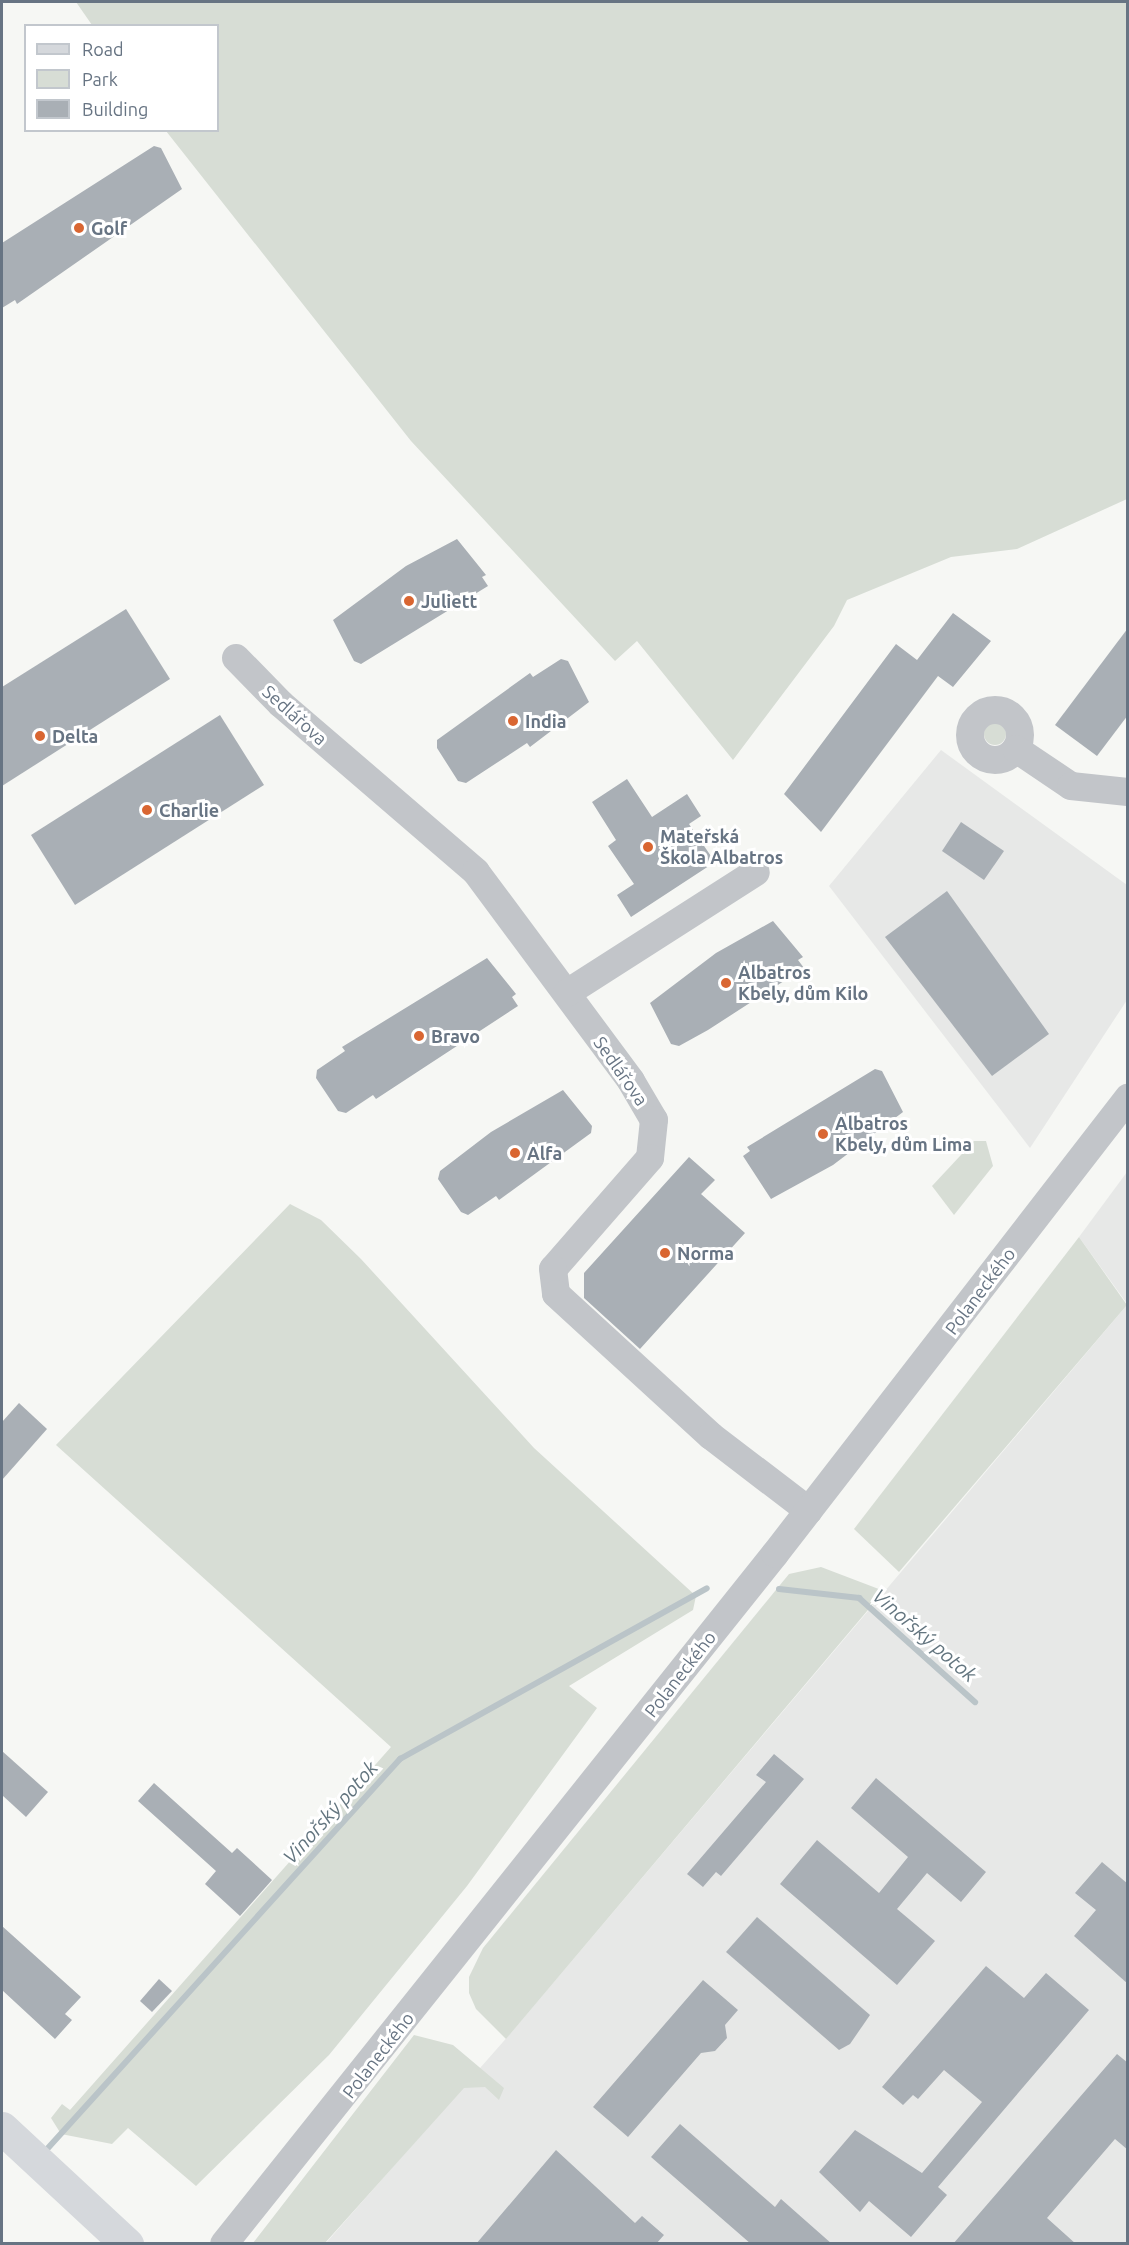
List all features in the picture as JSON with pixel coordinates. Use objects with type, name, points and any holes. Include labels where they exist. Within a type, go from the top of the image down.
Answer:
[{"type":"main road","points":[[2,2128],[127,2244]]},
{"type":"street","name":"Sedlářova","points":[[236,658],[280,704],[476,872],[631,1081],[654,1120],[650,1158],[553,1269],[556,1294],[711,1436],[809,1511]]},
{"type":"street","points":[[1016,749],[1071,786],[1128,792]]},
{"type":"street","points":[[567,993],[756,872]]},
{"type":"street","name":"Polaneckého","points":[[225,2244],[809,1511],[1128,1098]]},
{"type":"shaded area","points":[[941,750],[1127,885],[1127,1000],[1030,1148],[829,886]]},
{"type":"shaded area","points":[[1128,1172],[1128,1305],[1079,1237]]},
{"type":"shaded area","points":[[1127,1305],[1127,2243],[325,2244],[510,2034]]},
{"type":"green space","points":[[76,2],[1127,2],[1127,499],[1017,549],[951,557],[847,600],[834,626],[733,760],[637,641],[615,661],[411,441],[167,132],[219,132],[219,24],[91,24]]},
{"type":"green space","points":[[995,723],[1003,726],[1006,734],[1003,742],[995,745],[987,742],[984,734],[987,726]]},
{"type":"green space","points":[[974,1141],[986,1141],[993,1166],[954,1215],[932,1186]]},
{"type":"green space","points":[[290,1204],[321,1220],[361,1259],[534,1448],[696,1596],[693,1610],[569,1686],[597,1708],[467,1886],[329,2055],[196,2186],[128,2128],[112,2144],[61,2134],[51,2118],[62,2104],[70,2110],[391,1747],[56,1445]]},
{"type":"green space","points":[[1079,1237],[1127,1305],[899,1572],[854,1529]]},
{"type":"green space","points":[[821,1567],[884,1591],[506,2039],[476,2009],[469,1993],[469,1977],[483,1948],[789,1574]]},
{"type":"green space","points":[[414,2035],[453,2045],[504,2088],[499,2100],[485,2087],[464,2088],[325,2243],[253,2243]]},
{"type":"building","name":"Golf","points":[[154,146],[161,148],[182,189],[17,304],[15,300],[2,308],[2,243]]},
{"type":"building","name":"Juliett","points":[[457,539],[486,575],[482,577],[488,586],[361,664],[354,661],[333,620],[406,566]]},
{"type":"building","name":"Delta","points":[[126,609],[170,679],[2,786],[2,687]]},
{"type":"building","points":[[953,613],[991,641],[953,687],[938,676],[821,832],[784,794],[896,644],[917,660]]},
{"type":"building","points":[[1128,628],[1128,715],[1097,756],[1055,725]]},
{"type":"building","name":"India","points":[[561,659],[568,661],[589,702],[530,747],[527,743],[466,783],[458,781],[437,748],[437,740],[530,673],[533,677]]},
{"type":"building","name":"Charlie","points":[[220,715],[264,785],[75,905],[31,835]]},
{"type":"building","name":"Mateřská Škola Albatros","points":[[627,779],[652,817],[687,794],[701,816],[689,824],[715,862],[631,917],[617,895],[634,884],[608,846],[616,840],[592,802]]},
{"type":"building","points":[[961,822],[1004,851],[984,880],[942,851]]},
{"type":"building","points":[[947,891],[1049,1034],[992,1076],[885,937]]},
{"type":"building","name":"Albatros Kbely, dům Kilo","points":[[773,921],[803,957],[798,960],[804,968],[708,1030],[679,1046],[671,1044],[650,1003],[716,953]]},
{"type":"building","name":"Bravo","points":[[487,958],[516,994],[512,997],[518,1006],[376,1099],[373,1095],[346,1113],[338,1111],[316,1078],[317,1070],[345,1051],[342,1047]]},
{"type":"building","name":"Albatros Kbely, dům Lima","points":[[875,1069],[882,1071],[903,1112],[833,1165],[771,1199],[743,1156],[750,1151],[747,1147]]},
{"type":"building","name":"Alfa","points":[[563,1090],[592,1126],[591,1133],[499,1200],[496,1196],[468,1215],[461,1212],[438,1179],[440,1171],[491,1132]]},
{"type":"building","name":"Norma","points":[[689,1157],[715,1180],[701,1194],[745,1233],[640,1349],[584,1298],[584,1273]]},
{"type":"building","points":[[19,1403],[47,1429],[2,1480],[2,1422]]},
{"type":"building","points":[[2,1751],[48,1792],[26,1817],[2,1795]]},
{"type":"building","points":[[774,1754],[804,1779],[721,1876],[716,1872],[703,1887],[687,1874],[766,1782],[756,1775]]},
{"type":"building","points":[[876,1778],[986,1872],[961,1902],[927,1873],[897,1909],[935,1941],[897,1985],[780,1884],[817,1840],[879,1893],[908,1857],[851,1808]]},
{"type":"building","points":[[154,1783],[232,1853],[237,1848],[272,1880],[240,1916],[205,1884],[216,1871],[138,1801]]},
{"type":"building","points":[[1102,1862],[1128,1884],[1128,1984],[1074,1936],[1096,1910],[1075,1893]]},
{"type":"building","points":[[757,1917],[870,2015],[850,2044],[839,2050],[726,1952]]},
{"type":"building","points":[[2,1926],[81,1997],[65,2014],[72,2020],[55,2039],[2,1990]]},
{"type":"building","points":[[986,1966],[1024,1998],[1046,1973],[1089,2010],[938,2187],[947,2195],[911,2237],[869,2201],[860,2212],[819,2172],[855,2130],[922,2173],[982,2102],[944,2070],[918,2099],[913,2095],[903,2105],[882,2087]]},
{"type":"building","points":[[159,1979],[172,1991],[152,2012],[140,2001]]},
{"type":"building","points":[[703,1980],[738,2010],[725,2025],[727,2038],[715,2051],[701,2053],[628,2137],[593,2107]]},
{"type":"building","points":[[1117,2054],[1128,2063],[1128,2150],[1115,2139],[1047,2218],[1076,2244],[953,2244]]},
{"type":"building","points":[[680,2124],[775,2207],[781,2199],[832,2244],[751,2244],[651,2157]]},
{"type":"building","points":[[556,2150],[635,2223],[642,2216],[664,2235],[656,2244],[476,2244]]},
{"type":"waterway","name":"Vinořský potok","points":[[48,2148],[400,1759],[707,1588]]},
{"type":"waterway","name":"Vinořský potok","points":[[779,1589],[859,1598],[975,1702]]},
{"type":"place","name":"Golf","points":[[79,228]]},
{"type":"place","name":"Juliett","points":[[409,601]]},
{"type":"place","name":"India","points":[[513,721]]},
{"type":"place","name":"Delta","points":[[40,736]]},
{"type":"place","name":"Charlie","points":[[147,810]]},
{"type":"place","name":"Mateřská Škola Albatros","points":[[648,847]]},
{"type":"place","name":"Albatros Kbely, dům Kilo","points":[[726,983]]},
{"type":"place","name":"Bravo","points":[[419,1036]]},
{"type":"place","name":"Albatros Kbely, dům Lima","points":[[823,1134]]},
{"type":"place","name":"Alfa","points":[[515,1153]]},
{"type":"place","name":"Norma","points":[[665,1253]]}]
